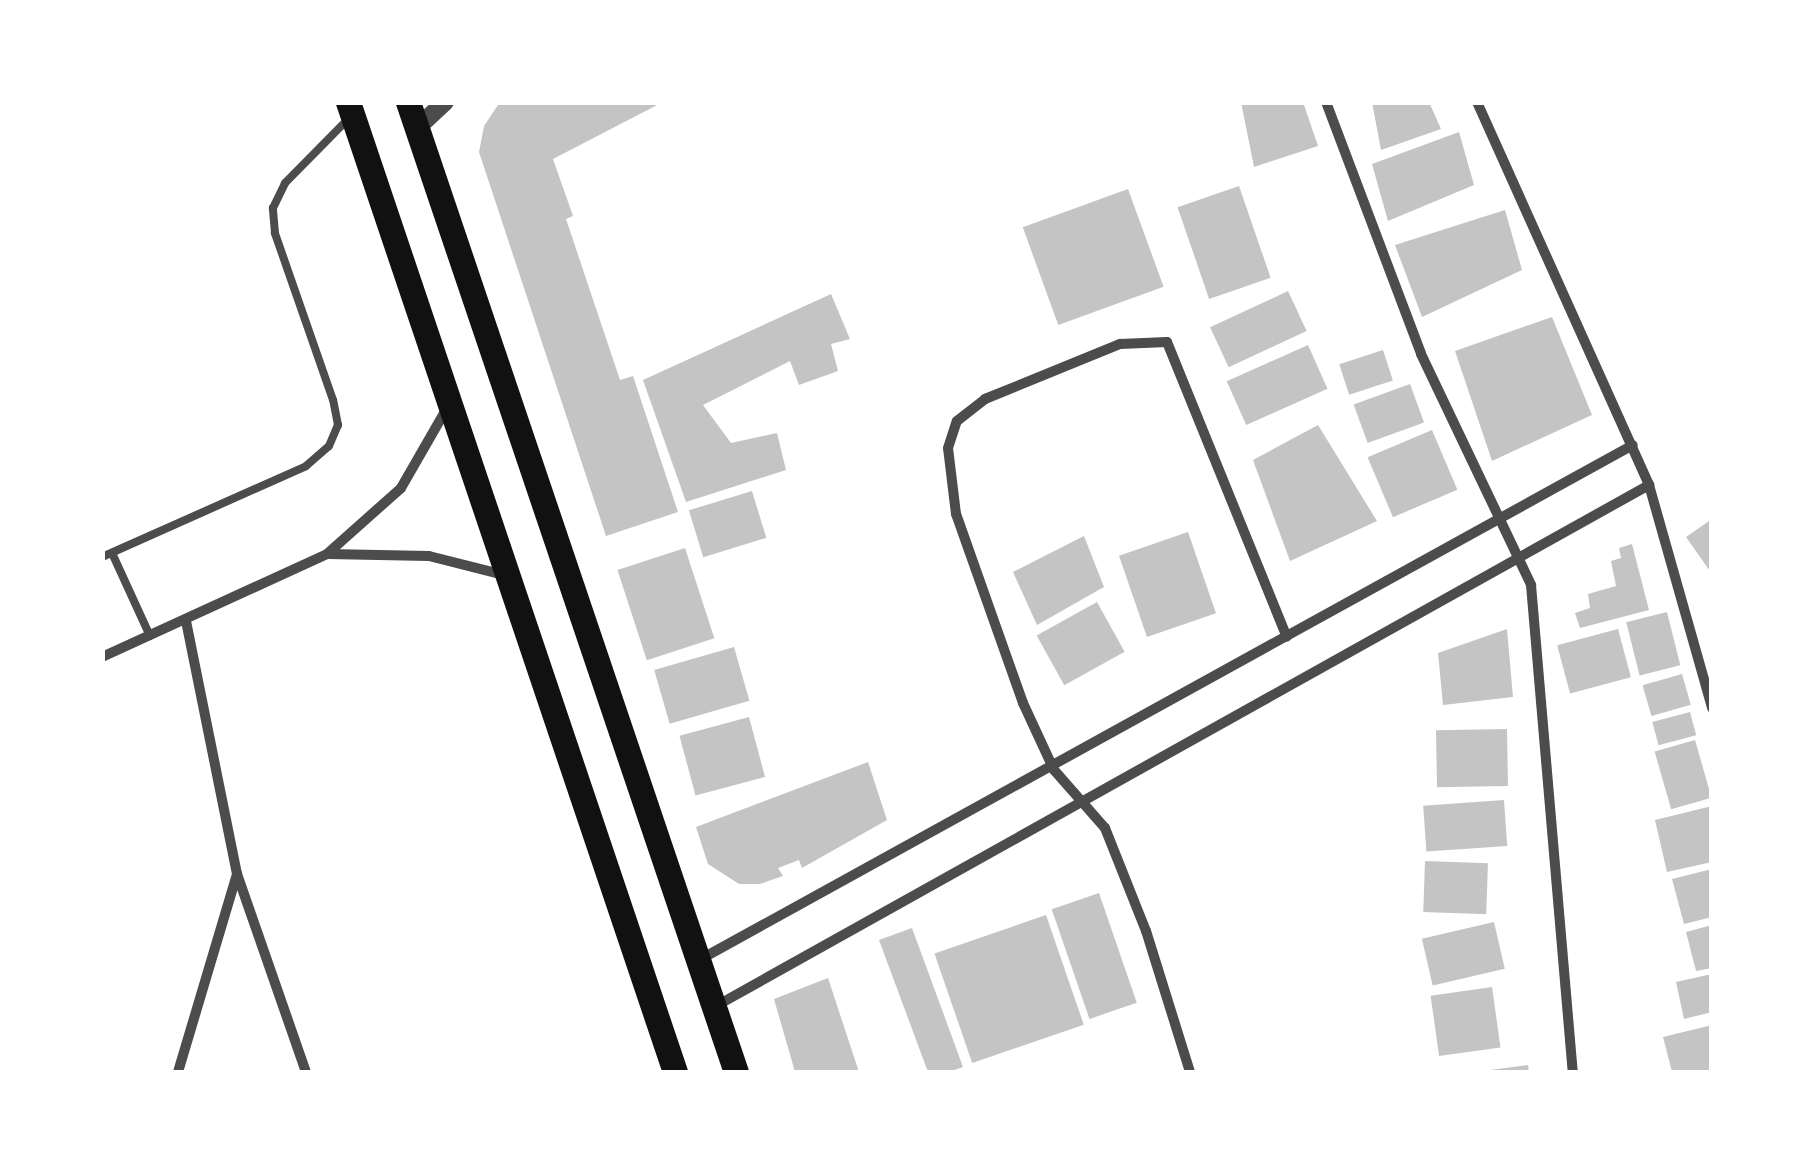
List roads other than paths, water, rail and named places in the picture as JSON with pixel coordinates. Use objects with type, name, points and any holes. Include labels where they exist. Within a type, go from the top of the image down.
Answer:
[{"type":"highway","points":[[408,102],[736,1072]]},
{"type":"highway","points":[[350,109],[675,1072]]},
{"type":"street","points":[[416,129],[446,102]]},
{"type":"street","points":[[1326,102],[1380,255],[1496,518],[1518,557],[1538,620],[1574,1072]]},
{"type":"street","points":[[1477,102],[1649,485],[1712,708]]},
{"type":"street","points":[[1190,1072],[1105,828],[1054,770],[1022,703],[949,476],[948,448],[957,422],[985,399],[1120,344],[1167,342],[1286,637]]},
{"type":"street","points":[[102,657],[328,554],[401,488],[432,444],[450,403]]},
{"type":"street","points":[[698,960],[1054,770],[1496,518],[1632,445]]},
{"type":"street","points":[[715,1006],[1649,485]]},
{"type":"street","points":[[328,554],[430,556],[508,577]]},
{"type":"street","points":[[186,621],[237,874],[306,1072]]},
{"type":"street","points":[[178,1072],[237,874]]},
{"type":"lane","points":[[150,636],[107,555],[306,466],[330,446],[338,426],[333,400],[275,232],[273,208],[285,183],[350,109]]}]
